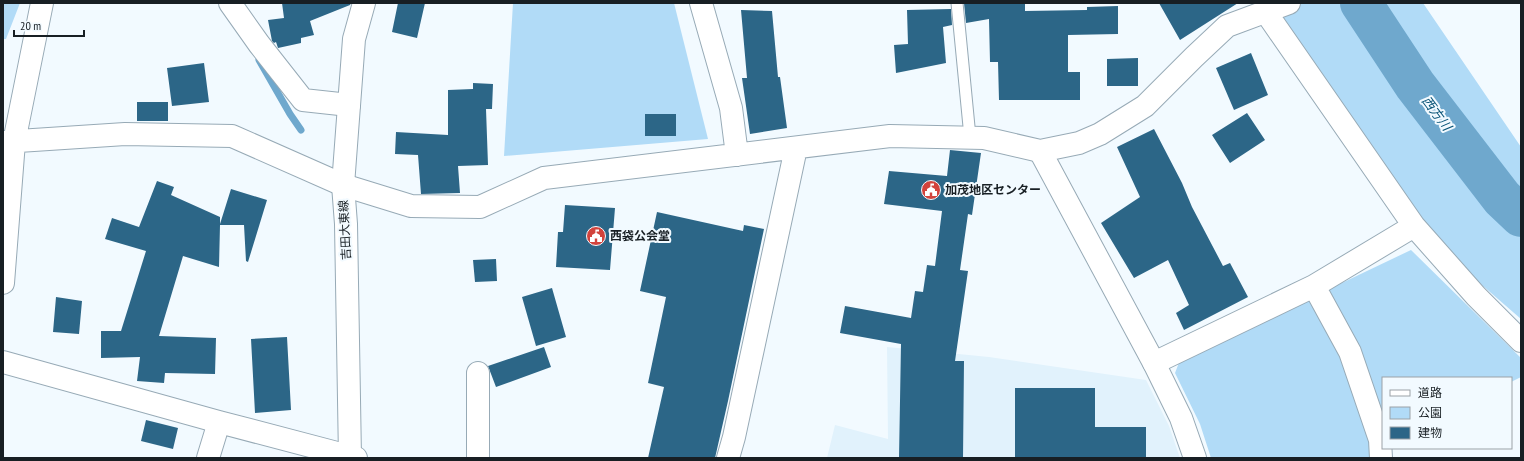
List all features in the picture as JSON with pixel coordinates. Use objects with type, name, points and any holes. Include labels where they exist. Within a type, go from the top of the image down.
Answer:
[{"type":"street","points":[[3,283],[9,142],[42,3]]},
{"type":"street","points":[[230,3],[259,44],[303,100],[348,105]]},
{"type":"street","name":"吉田大東線","points":[[352,458],[346,224],[343,185],[354,39],[364,3]]},
{"type":"street","points":[[701,3],[731,108],[737,155]]},
{"type":"street","points":[[9,142],[125,134],[232,136],[343,185],[411,206],[480,207],[544,178],[890,136],[984,138],[1040,151],[1079,142],[1100,134],[1120,122],[1145,106],[1227,26],[1272,7],[1414,226],[1476,296],[1521,341]]},
{"type":"street","points":[[728,458],[734,437],[796,148]]},
{"type":"street","points":[[1040,151],[1154,363],[1181,418],[1195,458]]},
{"type":"street","points":[[1154,363],[1314,286],[1414,226]]},
{"type":"street","points":[[1314,286],[1350,352],[1380,440],[1381,458]]},
{"type":"street","points":[[3,362],[352,458]]},
{"type":"street","points":[[478,373],[478,458]]},
{"type":"street","points":[[208,458],[219,422]]},
{"type":"lane","points":[[957,3],[970,138]]},
{"type":"shaded area","points":[[887,347],[989,357],[1146,380],[1169,426],[1180,458],[827,458],[835,425],[888,439]]},
{"type":"green space","points":[[3,3],[20,3],[6,39],[3,39]]},
{"type":"green space","points":[[513,3],[674,3],[708,139],[504,156]]},
{"type":"green space","points":[[1266,3],[1423,3],[1521,147],[1521,319],[1414,226]]},
{"type":"green space","points":[[1411,250],[1521,358],[1521,377],[1512,382],[1512,377],[1382,377],[1382,415],[1380,416],[1372,458],[1211,458],[1200,424],[1175,373],[1180,360]]},
{"type":"building","points":[[282,3],[351,3],[350,5],[310,21],[314,35],[301,38],[301,43],[278,48],[276,42],[274,43],[272,41],[268,20],[284,18]]},
{"type":"building","points":[[398,3],[425,3],[417,38],[392,32]]},
{"type":"building","points":[[964,3],[1025,3],[1025,11],[1087,10],[1087,7],[1118,6],[1118,34],[1068,35],[1068,72],[1080,72],[1080,100],[999,100],[998,62],[990,62],[989,19],[966,23]]},
{"type":"building","points":[[1159,3],[1238,3],[1180,40]]},
{"type":"building","points":[[951,9],[952,25],[943,27],[946,63],[896,73],[894,45],[908,44],[907,10]]},
{"type":"building","points":[[741,10],[772,11],[778,77],[780,77],[787,128],[750,134],[742,78],[747,78]]},
{"type":"building","points":[[1251,53],[1268,95],[1234,110],[1216,68]]},
{"type":"building","points":[[1138,58],[1138,86],[1107,86],[1107,59]]},
{"type":"building","points":[[204,63],[209,102],[172,106],[167,68]]},
{"type":"building","points":[[473,83],[493,84],[492,109],[486,109],[488,165],[458,166],[460,193],[421,194],[418,155],[395,154],[396,132],[448,135],[448,90],[473,89]]},
{"type":"building","points":[[137,102],[168,102],[168,121],[137,121]]},
{"type":"building","points":[[1247,113],[1265,140],[1230,163],[1212,135]]},
{"type":"building","points":[[645,114],[676,114],[676,136],[645,136]]},
{"type":"building","points":[[1154,129],[1223,266],[1230,263],[1248,297],[1184,330],[1176,313],[1189,305],[1168,260],[1134,278],[1101,223],[1140,197],[1117,147]]},
{"type":"building","points":[[950,150],[981,153],[972,215],[968,214],[960,270],[968,271],[955,361],[964,361],[963,458],[899,458],[901,344],[840,333],[845,306],[911,318],[915,291],[923,292],[927,265],[935,266],[942,211],[884,204],[889,171],[947,176]]},
{"type":"building","points":[[157,181],[174,187],[171,195],[220,217],[220,224],[231,189],[267,200],[248,262],[246,261],[244,225],[220,225],[219,267],[183,256],[159,336],[216,338],[215,374],[165,373],[164,383],[137,381],[140,357],[101,358],[101,331],[121,331],[146,251],[105,239],[112,218],[139,227]]},
{"type":"building","points":[[565,205],[615,208],[610,270],[556,267],[558,232],[563,232]]},
{"type":"building","points":[[657,212],[743,231],[744,225],[764,229],[715,458],[648,458],[664,387],[648,383],[666,297],[640,291]]},
{"type":"building","points":[[496,259],[497,281],[475,282],[473,260]]},
{"type":"building","points":[[552,288],[566,337],[536,346],[522,297]]},
{"type":"building","points":[[56,297],[82,301],[79,334],[53,332]]},
{"type":"building","points":[[287,337],[291,410],[255,413],[251,339]]},
{"type":"building","points":[[544,347],[551,367],[496,387],[488,366]]},
{"type":"building","points":[[1015,388],[1095,388],[1095,427],[1146,427],[1146,458],[1015,458]]},
{"type":"building","points":[[146,420],[178,428],[173,449],[141,441]]},
{"type":"waterway","name":"西方川","points":[[1361,3],[1415,85],[1502,198],[1521,216]]},
{"type":"waterway","points":[[259,60],[290,114],[301,130]]},
{"type":"place","name":"加茂地区センター","points":[[931,190]]},
{"type":"place","name":"西袋公会堂","points":[[596,236]]}]
